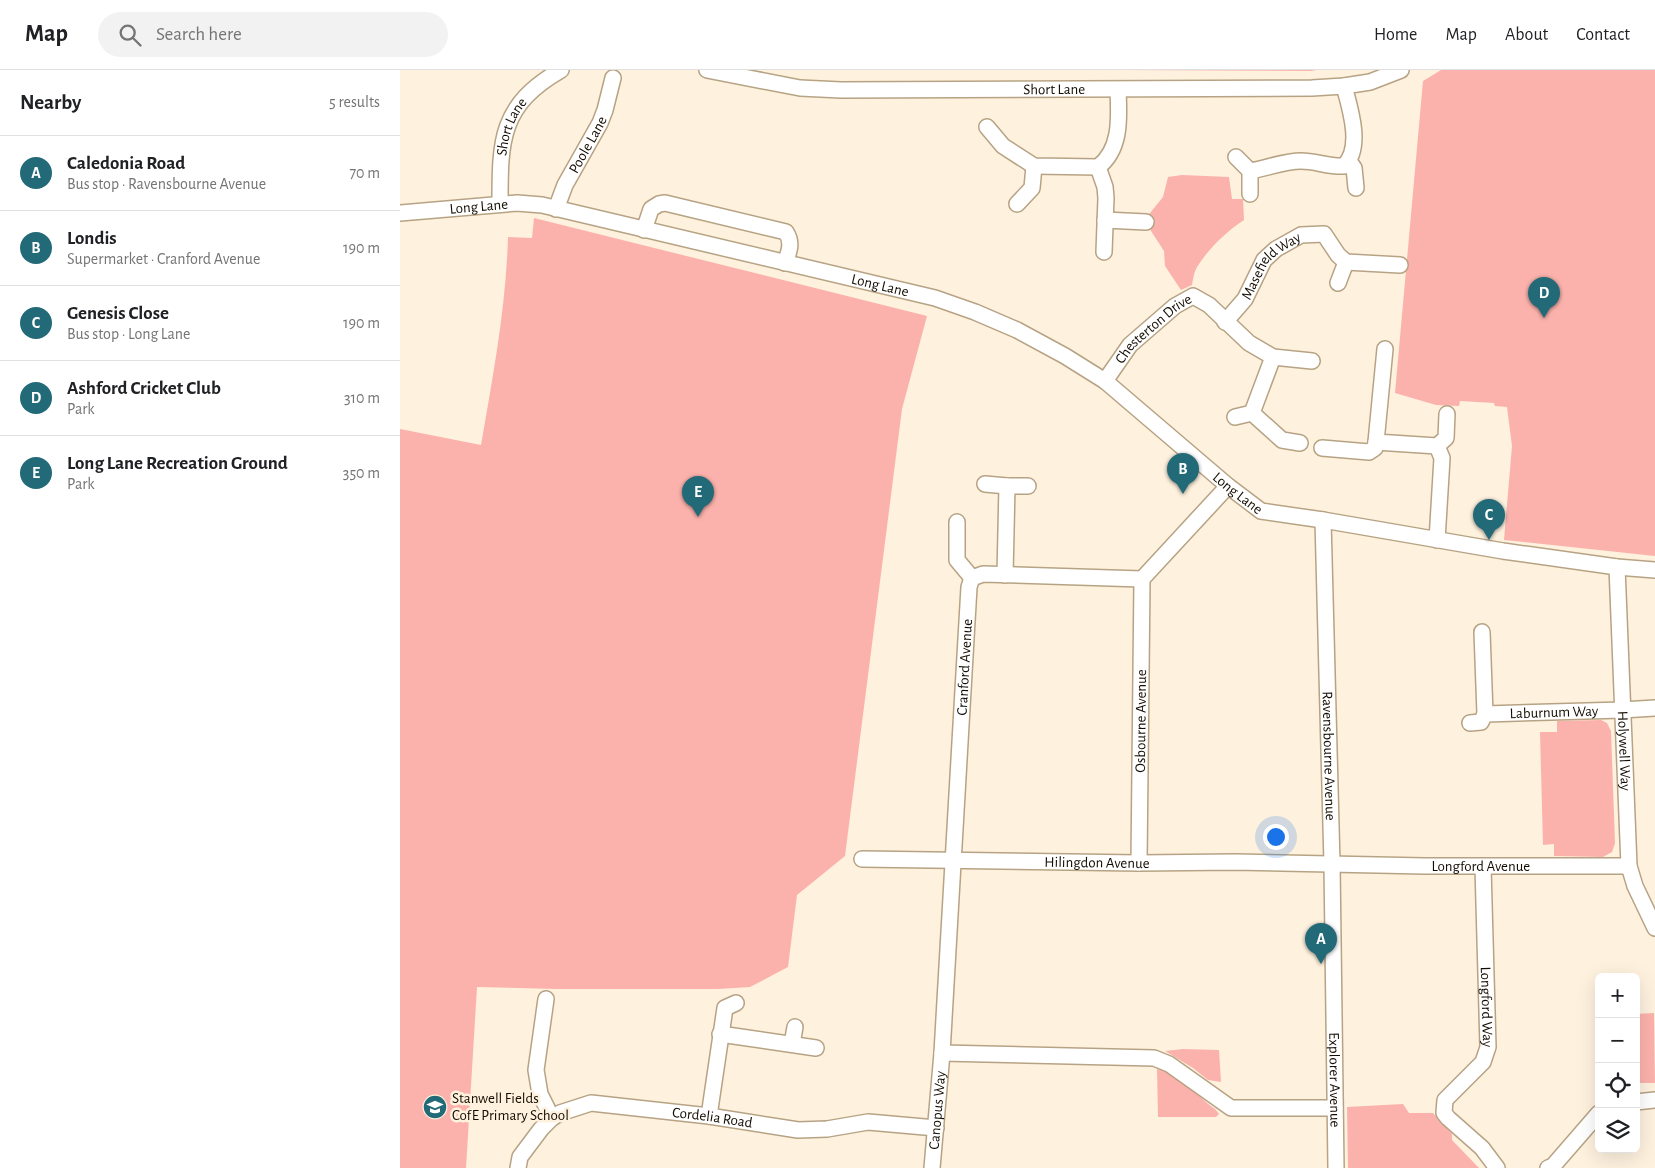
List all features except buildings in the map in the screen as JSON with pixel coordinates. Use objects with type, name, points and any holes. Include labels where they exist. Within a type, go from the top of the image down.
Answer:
[{"type":"street","name":"Short Lane","points":[[500,204],[500,160],[504,136],[511,117],[532,91],[547,78],[561,70]]},
{"type":"street","name":"Short Lane","points":[[707,70],[800,88],[841,90],[1312,88],[1370,82],[1401,70]]},
{"type":"street","name":"Poole Lane","points":[[556,209],[565,185],[600,123],[613,78]]},
{"type":"street","points":[[1250,171],[1298,161],[1315,162],[1334,167],[1344,166],[1349,161],[1352,153],[1354,129],[1344,86]]},
{"type":"street","points":[[987,127],[1003,146],[1034,166],[1098,167],[1108,156],[1116,139],[1119,123],[1118,90]]},
{"type":"street","points":[[1236,157],[1250,171],[1250,194]]},
{"type":"street","points":[[1349,161],[1354,168],[1356,188]]},
{"type":"street","points":[[1017,204],[1032,188],[1034,166]]},
{"type":"street","points":[[1098,167],[1105,187],[1104,252]]},
{"type":"street","points":[[644,230],[651,208],[665,203],[786,232],[790,237],[791,246],[785,263]]},
{"type":"street","name":"Long Lane","points":[[400,213],[500,204],[534,204],[935,298],[975,312],[1039,342],[1105,381],[1228,486],[1261,511],[1503,552],[1655,570]]},
{"type":"street","points":[[1105,220],[1146,222]]},
{"type":"street","name":"Masefield Way","points":[[1225,322],[1245,299],[1264,260],[1276,249],[1301,235],[1324,234],[1338,255],[1346,262]]},
{"type":"street","points":[[1338,283],[1346,262],[1400,265]]},
{"type":"street","name":"Chesterton Drive","points":[[1105,381],[1130,345],[1175,306],[1193,296],[1201,299],[1249,343],[1273,357],[1312,360]]},
{"type":"street","points":[[1322,448],[1369,452],[1375,448],[1385,349]]},
{"type":"street","points":[[1252,413],[1273,357]]},
{"type":"street","points":[[1235,417],[1252,413]]},
{"type":"street","points":[[1252,413],[1282,440],[1300,443]]},
{"type":"street","points":[[1376,442],[1437,446],[1446,438],[1447,414]]},
{"type":"street","points":[[1437,446],[1442,458],[1437,540]]},
{"type":"street","points":[[985,484],[1028,486]]},
{"type":"street","points":[[1004,575],[1007,486]]},
{"type":"street","points":[[957,522],[957,560],[972,578],[983,574],[1142,579],[1228,486]]},
{"type":"street","name":"Ravensbourne Avenue","points":[[1323,520],[1332,864],[1332,992]]},
{"type":"street","name":"Holywell Way","points":[[1617,567],[1629,866],[1635,886],[1655,928]]},
{"type":"street","name":"Cranford Avenue","points":[[942,1053],[969,587],[972,578]]},
{"type":"street","name":"Osbourne Avenue","points":[[1139,863],[1142,579]]},
{"type":"street","points":[[1482,632],[1485,714]]},
{"type":"street","name":"Laburnum Way","points":[[1470,723],[1481,722],[1485,714],[1655,708]]},
{"type":"street","name":"Hilingdon Avenue","points":[[862,859],[1332,864]]},
{"type":"street","name":"Longford Avenue","points":[[1332,864],[1483,867],[1629,866]]},
{"type":"street","name":"Longford Way","points":[[1483,867],[1488,1047],[1483,1062],[1446,1100],[1444,1113],[1482,1148],[1497,1168]]},
{"type":"street","name":"Explorer Avenue","points":[[1332,992],[1336,1168]]},
{"type":"street","points":[[546,999],[536,1070],[540,1094],[552,1118]]},
{"type":"street","points":[[709,1116],[725,1008],[736,1003]]},
{"type":"street","points":[[792,1044],[795,1027]]},
{"type":"street","points":[[720,1034],[816,1048]]},
{"type":"street","points":[[942,1053],[1154,1058],[1170,1064],[1231,1108],[1335,1108]]},
{"type":"street","name":"Canopus Way","points":[[932,1168],[942,1053]]},
{"type":"street","points":[[1640,1102],[1655,1100]]},
{"type":"street","name":"Cordelia Road","points":[[518,1168],[520,1157],[541,1129],[552,1118],[560,1113],[591,1103],[709,1116],[798,1130],[868,1122],[936,1128]]},
{"type":"street","points":[[1548,1168],[1552,1166],[1595,1118]]},
{"type":"shaded area","points":[[1125,70],[1316,70],[1311,71]]},
{"type":"shaded area","points":[[1441,70],[1655,70],[1655,556],[1504,540],[1512,446],[1507,407],[1495,406],[1494,403],[1460,401],[1459,406],[1436,405],[1395,393],[1423,81]]},
{"type":"shaded area","points":[[1182,175],[1229,177],[1232,199],[1243,199],[1244,220],[1231,229],[1213,247],[1197,267],[1192,285],[1181,290],[1165,266],[1164,251],[1151,231],[1150,213],[1163,197],[1168,177]]},
{"type":"shaded area","points":[[534,218],[927,316],[902,409],[845,856],[797,895],[788,967],[750,987],[718,989],[556,989],[477,987],[466,1168],[400,1168],[400,429],[481,445],[502,315],[508,237],[532,238]]},
{"type":"shaded area","points":[[1601,720],[1607,723],[1611,731],[1615,843],[1612,852],[1603,857],[1554,856],[1554,844],[1543,845],[1540,732],[1557,732],[1557,721]]},
{"type":"shaded area","points":[[1654,1013],[1655,1083],[1640,1083],[1640,1014]]},
{"type":"shaded area","points":[[1183,1049],[1219,1050],[1221,1082],[1208,1080],[1193,1068],[1165,1051]]},
{"type":"shaded area","points":[[1157,1069],[1165,1071],[1181,1080],[1219,1114],[1216,1117],[1158,1117]]},
{"type":"shaded area","points":[[1403,1104],[1409,1113],[1433,1113],[1452,1134],[1452,1140],[1479,1168],[1348,1168],[1347,1107]]},
{"type":"place","name":"Ashford Cricket Club","points":[[1544,318]]},
{"type":"place","name":"Londis","points":[[1183,494]]},
{"type":"place","name":"Long Lane Recreation Ground","points":[[698,517]]},
{"type":"place","name":"Genesis Close","points":[[1489,540]]},
{"type":"place","name":"Caledonia Road","points":[[1321,964]]},
{"type":"place","name":"Stanwell Fields CofE Primary School","points":[[435,1107]]}]
